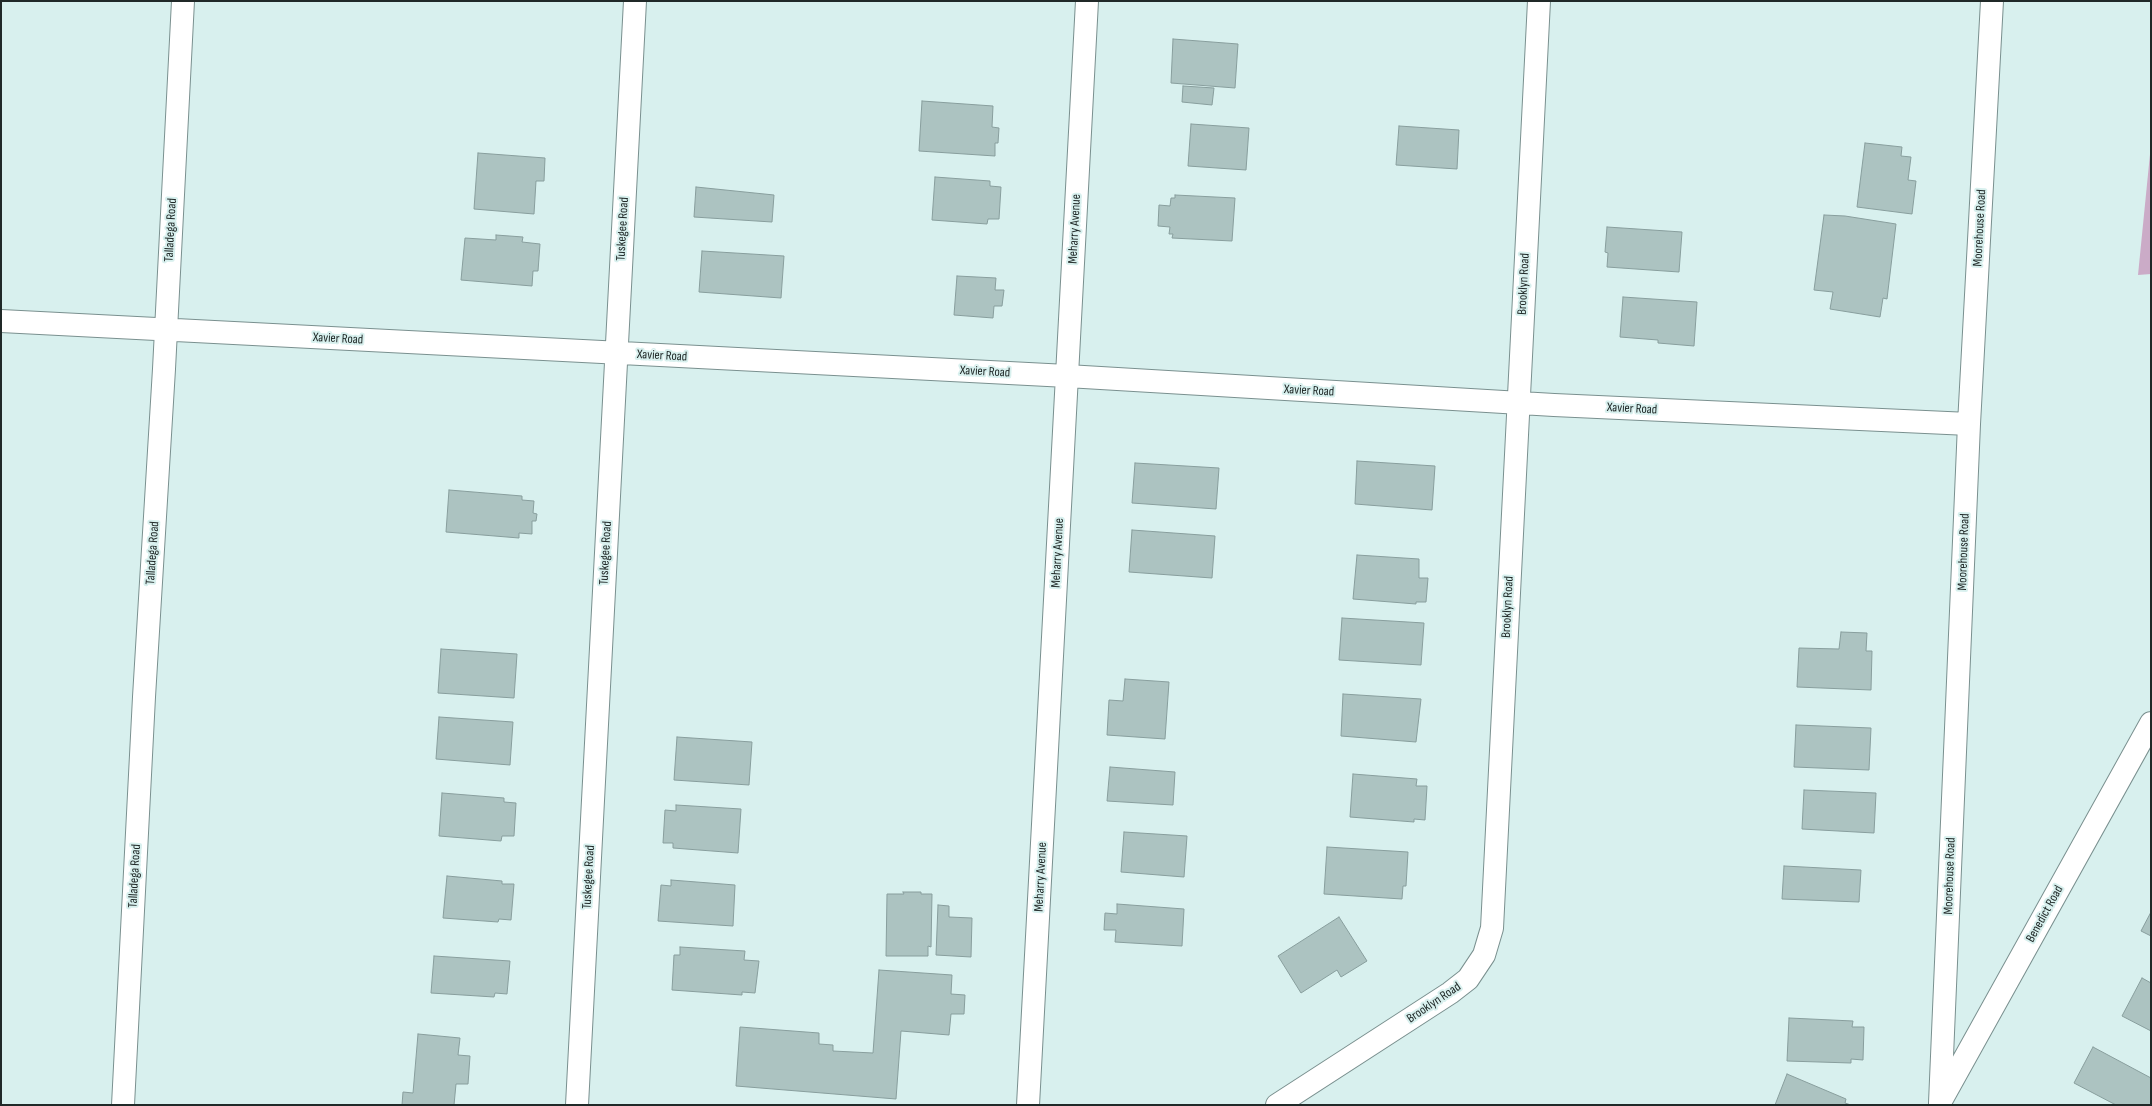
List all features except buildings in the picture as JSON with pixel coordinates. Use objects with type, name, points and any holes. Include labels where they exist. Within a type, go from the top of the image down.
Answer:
[{"type":"street","name":"Talladega Road","points":[[123,1105],[183,1]]},
{"type":"street","name":"Tuskegee Road","points":[[577,1105],[635,1]]},
{"type":"street","name":"Meharry Avenue","points":[[1028,1105],[1087,1]]},
{"type":"street","name":"Brooklyn Road","points":[[1277,1105],[1450,993],[1468,979],[1484,955],[1492,928],[1539,1]]},
{"type":"street","name":"Moorehouse Road","points":[[1939,1104],[1969,424],[1992,1]]},
{"type":"street","name":"Xavier Road","points":[[1,322],[1067,376],[1518,403],[1969,424]]},
{"type":"street","name":"Benedict Road","points":[[1939,1104],[2151,724]]},
{"type":"shaded area","points":[[2151,144],[2151,274],[2138,275]]}]
